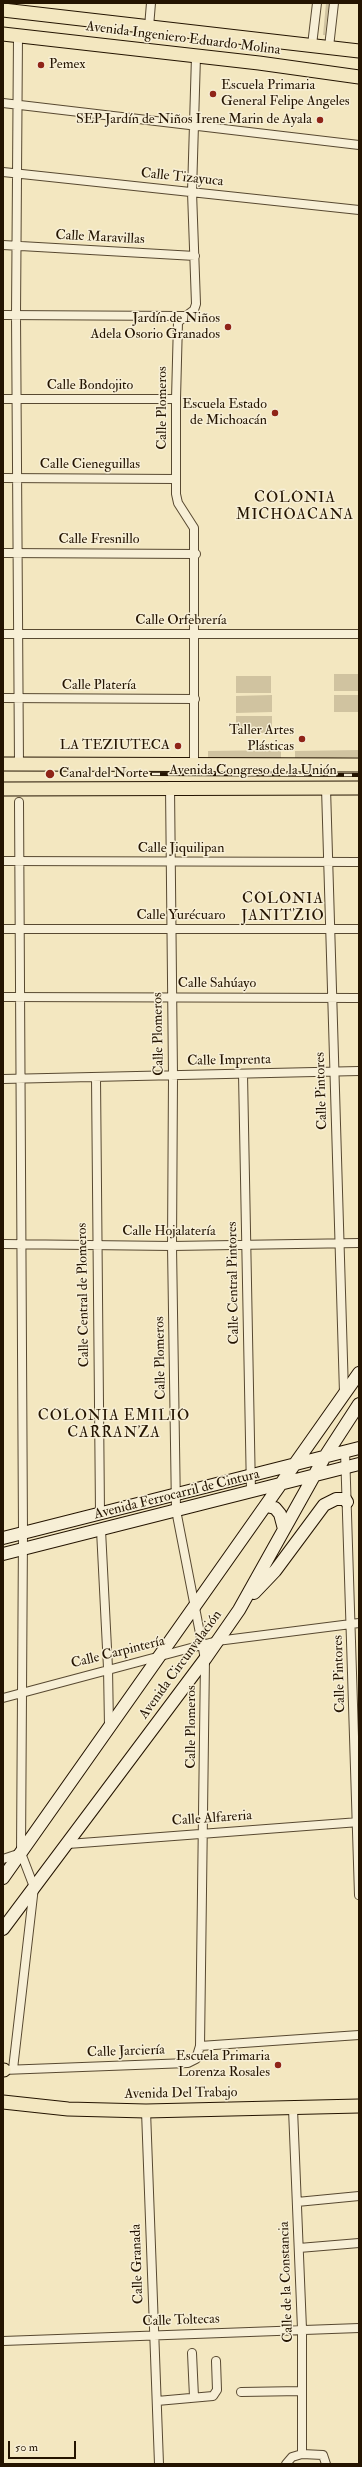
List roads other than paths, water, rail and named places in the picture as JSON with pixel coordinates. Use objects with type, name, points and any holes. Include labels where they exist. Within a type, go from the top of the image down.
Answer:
[{"type":"main road","name":"Avenida Ingeniero Eduardo Molina","points":[[3,10],[359,51]]},
{"type":"main road","name":"Avenida Ingeniero Eduardo Molina","points":[[3,34],[196,56],[359,77]]},
{"type":"main road","name":"Avenida Congreso de la Unión","points":[[3,764],[359,765]]},
{"type":"main road","name":"Avenida Congreso de la Unión","points":[[3,789],[170,787],[359,788]]},
{"type":"main road","name":"Avenida Circunvalación","points":[[3,1878],[159,1656],[267,1506],[279,1484],[359,1373]]},
{"type":"main road","name":"Avenida Circunvalación","points":[[3,1929],[205,1659],[239,1610],[324,1458],[359,1404]]},
{"type":"main road","name":"Avenida Ferrocarril de Cintura","points":[[3,1538],[359,1448]]},
{"type":"main road","name":"Avenida Ferrocarril de Cintura","points":[[3,1554],[359,1464]]},
{"type":"main road","points":[[239,1610],[275,1571],[324,1505],[336,1499],[345,1499],[347,1502]]},
{"type":"main road","points":[[267,1506],[275,1508],[280,1514],[284,1529]]},
{"type":"main road","name":"Avenida Del Trabajo","points":[[4,2101],[68,2109],[146,2111],[293,2109],[359,2106]]},
{"type":"street","points":[[149,27],[151,3]]},
{"type":"street","points":[[312,45],[317,3]]},
{"type":"street","points":[[329,47],[334,3]]},
{"type":"street","points":[[18,36],[16,105],[16,315],[19,478],[17,553],[19,634],[19,764]]},
{"type":"street","name":"Calle Plomeros","points":[[194,764],[194,634],[196,554],[194,528],[178,503],[176,479],[176,399],[178,322],[194,310],[196,304],[192,192],[196,56]]},
{"type":"street","points":[[3,103],[359,145]]},
{"type":"street","name":"Calle Tizayuca","points":[[3,172],[359,210]]},
{"type":"street","name":"Calle Maravillas","points":[[3,245],[195,256]]},
{"type":"street","points":[[3,315],[184,316]]},
{"type":"street","name":"Calle Bondojito","points":[[3,399],[176,399]]},
{"type":"street","name":"Calle Cieneguillas","points":[[3,478],[176,479]]},
{"type":"street","name":"Calle Fresnillo","points":[[3,553],[196,554]]},
{"type":"street","name":"Calle Orfebrería","points":[[3,634],[359,634]]},
{"type":"street","name":"Calle Platería","points":[[3,698],[195,699]]},
{"type":"street","name":"Calle Plomeros","points":[[170,787],[173,1076],[172,1246],[176,1510],[196,1604],[205,1659],[204,1832],[200,2046]]},
{"type":"street","name":"Calle Pintores","points":[[326,788],[344,1393]]},
{"type":"street","points":[[6,2070],[34,1887],[21,1854],[23,1533],[19,802]]},
{"type":"street","name":"Calle Jiquilipan","points":[[3,861],[359,862]]},
{"type":"street","name":"Calle Yurécuaro","points":[[3,929],[359,929]]},
{"type":"street","name":"Calle Sahúayo","points":[[3,997],[359,998]]},
{"type":"street","name":"Calle Imprenta","points":[[3,1079],[359,1072]]},
{"type":"street","name":"Calle Central Pintores","points":[[243,1074],[251,1492]]},
{"type":"street","name":"Calle Central de Plomeros","points":[[96,1078],[96,1244],[100,1513]]},
{"type":"street","name":"Calle Hojalatería","points":[[3,1244],[172,1246],[359,1243]]},
{"type":"street","name":"Calle Pintores","points":[[345,1451],[355,1624],[359,1895]]},
{"type":"street","points":[[100,1530],[108,1668],[109,1728]]},
{"type":"street","name":"Calle Carpintería","points":[[3,1698],[108,1668],[202,1646],[217,1641],[355,1624]]},
{"type":"street","name":"Calle Alfareria","points":[[68,1844],[204,1832],[358,1822]]},
{"type":"street","points":[[3,1859],[21,1854]]},
{"type":"street","points":[[200,2046],[359,2035]]},
{"type":"street","name":"Calle Jarciería","points":[[6,2070],[188,2062],[196,2059],[200,2046]]},
{"type":"street","name":"Calle de la Constancia","points":[[293,2109],[302,2329],[302,2454]]},
{"type":"street","name":"Calle Granada","points":[[146,2111],[153,2335],[159,2464]]},
{"type":"street","points":[[297,2202],[359,2196]]},
{"type":"street","points":[[299,2248],[359,2243]]},
{"type":"street","name":"Calle Toltecas","points":[[3,2341],[359,2328]]},
{"type":"street","points":[[192,2353],[194,2397]]},
{"type":"street","points":[[156,2401],[210,2397],[216,2392],[216,2361]]},
{"type":"street","points":[[241,2392],[302,2391]]},
{"type":"street","points":[[286,2464],[292,2456],[302,2454],[323,2455],[326,2464]]},
{"type":"railway","points":[[152,774],[359,775]]},
{"type":"place","name":"Pemex","points":[[41,65]]},
{"type":"place","name":"Escuela Primaria General Felipe Angeles","points":[[213,94]]},
{"type":"place","name":"SEP Jardín de Niños Irene Marin de Ayala","points":[[320,120]]},
{"type":"place","name":"Jardín de Niños Adela Osorio Granados","points":[[228,327]]},
{"type":"place","name":"Escuela Estado de Michoacán","points":[[275,413]]},
{"type":"place","name":"Taller Artes Plásticas","points":[[302,739]]},
{"type":"place","name":"LA TEZIUTECA","points":[[178,746]]},
{"type":"place","name":"Canal del Norte","points":[[50,774]]},
{"type":"place","name":"Escuela Primaria Lorenza Rosales","points":[[278,2065]]},
{"type":"district","name":"COLONIA MICHOACANA","points":[[295,508]]},
{"type":"district","name":"COLONIA JANITZIO","points":[[283,908]]},
{"type":"district","name":"COLONIA EMILIO CARRANZA","points":[[114,1426]]}]
